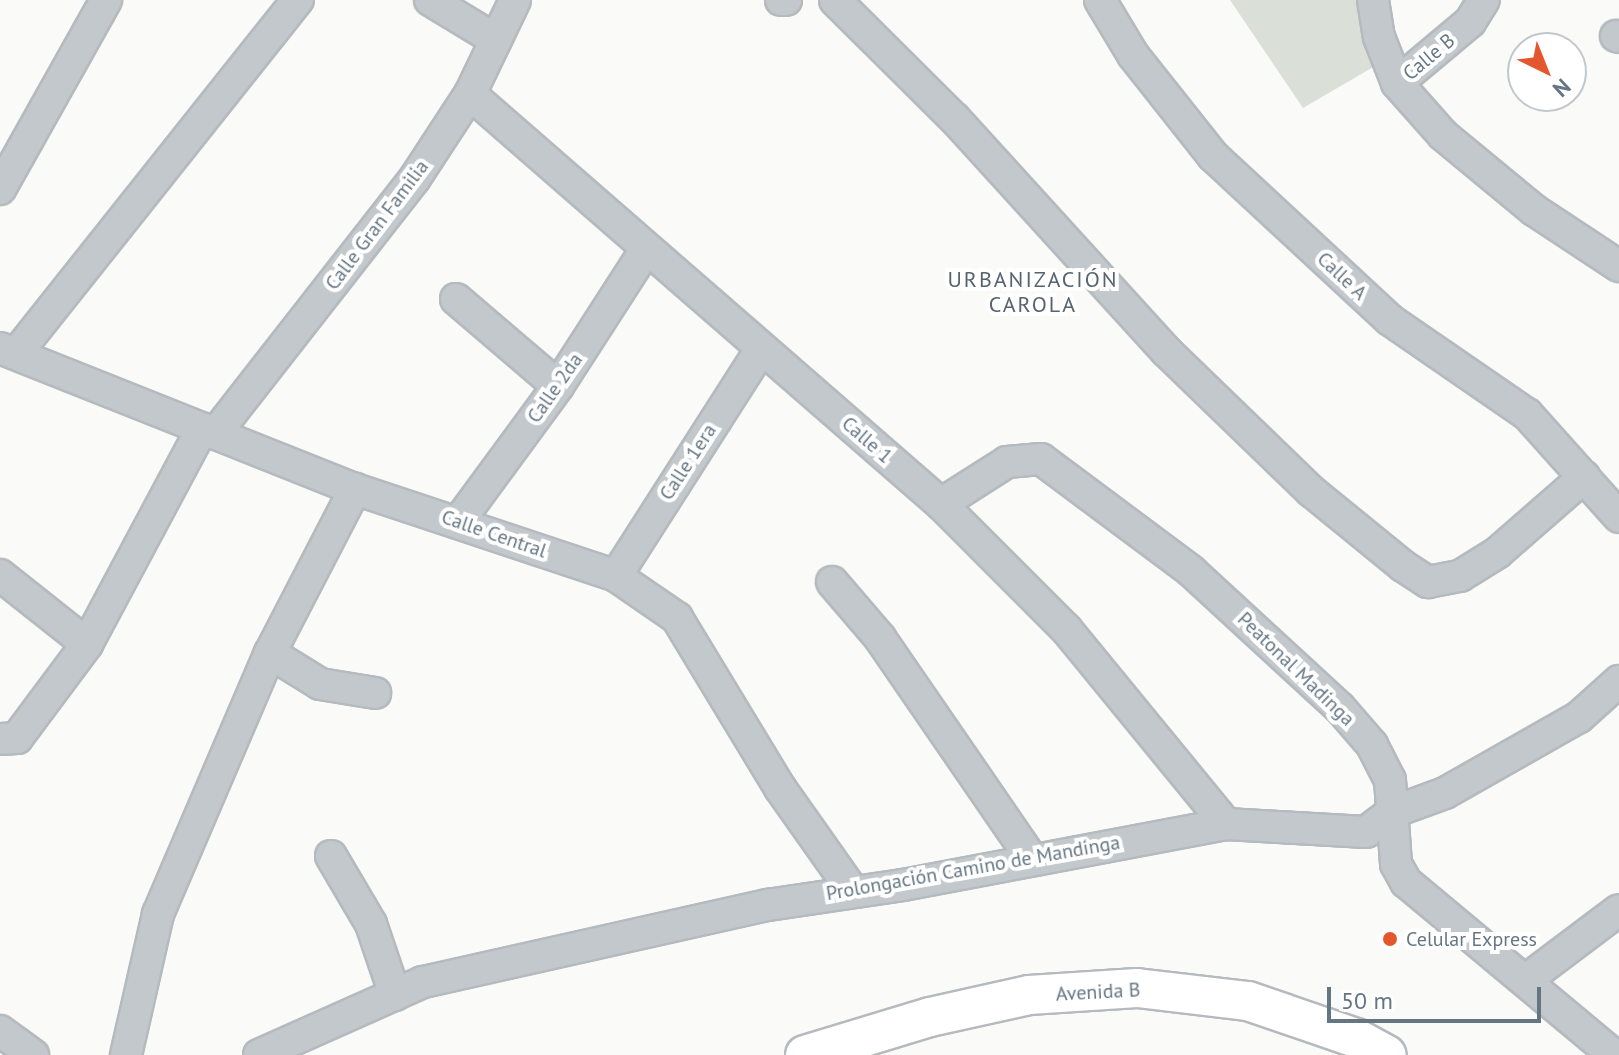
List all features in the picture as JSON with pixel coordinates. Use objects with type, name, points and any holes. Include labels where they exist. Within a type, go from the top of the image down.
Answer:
[{"type":"main road","name":"Avenida B","points":[[805,1055],[930,1017],[1029,995],[1137,988],[1248,1001],[1356,1038],[1387,1055]]},
{"type":"street","points":[[0,189],[106,0]]},
{"type":"street","points":[[8,351],[298,0]]},
{"type":"street","points":[[430,0],[496,40]]},
{"type":"street","name":"Calle Gran Familia","points":[[0,739],[17,738],[87,644],[208,432],[415,178],[470,94],[515,0]]},
{"type":"street","points":[[835,0],[955,119],[1166,351],[1311,491],[1403,566],[1428,582],[1460,576],[1497,553],[1584,477]]},
{"type":"street","name":"Calle A","points":[[1100,0],[1133,55],[1213,156],[1390,320],[1527,414],[1619,517]]},
{"type":"street","name":"Calle B","points":[[1373,0],[1379,37],[1397,83],[1470,22],[1484,0]]},
{"type":"street","points":[[1397,83],[1443,135],[1534,210],[1619,266]]},
{"type":"street","name":"Calle 1","points":[[470,94],[645,251],[941,504],[1067,630],[1226,824]]},
{"type":"street","name":"Calle 2da","points":[[459,521],[558,386],[645,251]]},
{"type":"street","points":[[456,299],[558,386]]},
{"type":"street","name":"Calle 1era","points":[[616,576],[761,349]]},
{"type":"street","name":"Calle Central","points":[[8,351],[355,489],[459,521],[616,576],[677,618],[780,788],[852,890]]},
{"type":"street","name":"Peatonal Madinga","points":[[941,504],[1007,462],[1041,459],[1191,571],[1340,708],[1372,745],[1390,780],[1396,864],[1406,882],[1614,1055]]},
{"type":"street","points":[[126,1055],[158,914],[270,653],[355,489]]},
{"type":"street","points":[[0,575],[87,644]]},
{"type":"street","points":[[832,582],[880,638],[1031,858]]},
{"type":"street","points":[[270,653],[320,684],[375,693]]},
{"type":"street","name":"Prolongación Camino de Mandinga","points":[[259,1055],[423,982],[852,890],[903,885],[1031,858],[1226,824],[1366,832],[1393,812],[1445,793],[1579,717],[1619,681]]},
{"type":"street","points":[[331,856],[371,924],[395,995]]},
{"type":"street","points":[[1526,980],[1619,910]]},
{"type":"street","points":[[0,1031],[33,1055]]},
{"type":"shaded area","points":[[1230,0],[1366,0],[1375,66],[1303,108]]},
{"type":"place","name":"Celular Express","points":[[1390,939]]},
{"type":"district","name":"URBANIZACIÓN CAROLA","points":[[1033,292]]}]
